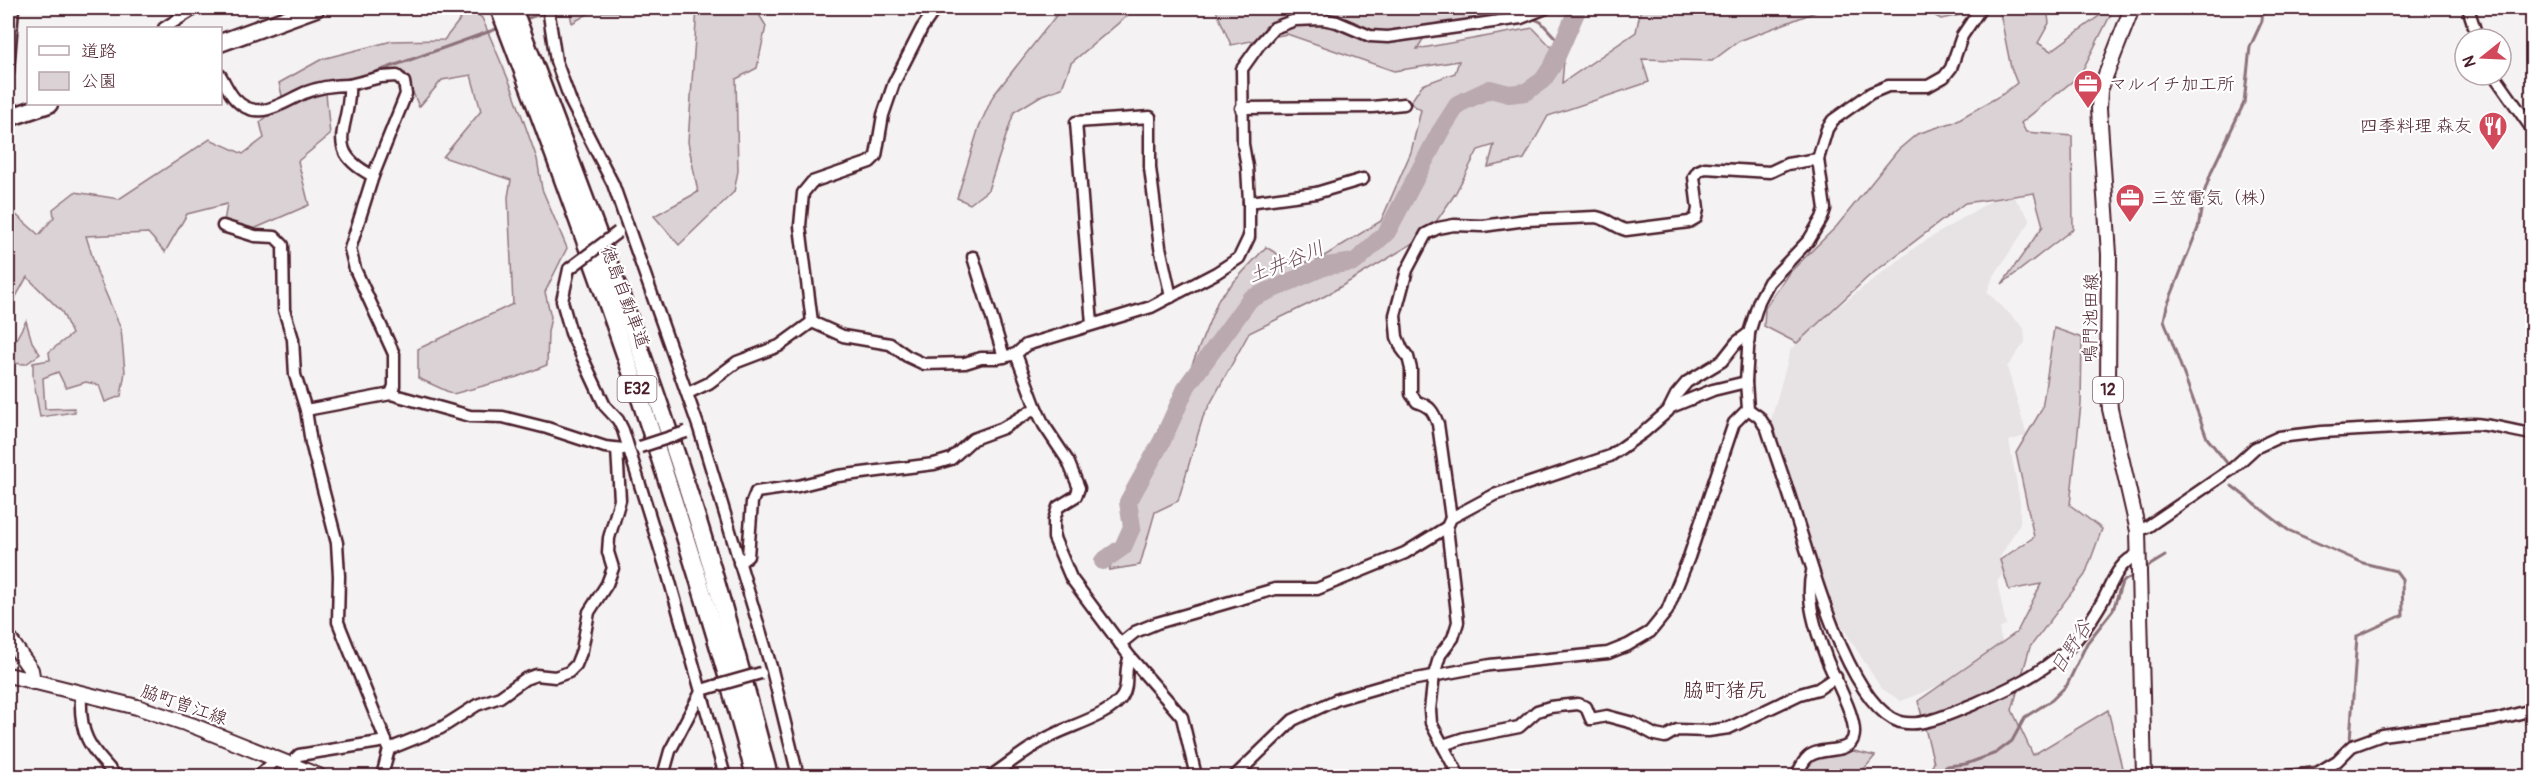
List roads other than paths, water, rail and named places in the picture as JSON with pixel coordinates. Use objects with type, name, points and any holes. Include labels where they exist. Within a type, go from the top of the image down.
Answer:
[{"type":"highway","points":[[222,42],[316,8]]},
{"type":"highway","points":[[490,8],[542,120]]},
{"type":"highway","name":"徳島自動車道","points":[[510,8],[542,120],[681,519],[756,777]]},
{"type":"highway","name":"徳島自動車道","points":[[510,8],[633,332],[696,514],[740,665],[769,777]]},
{"type":"highway","points":[[8,118],[43,105]]},
{"type":"main road","name":"鳴門池田線","points":[[2132,8],[2100,90],[2099,109],[2109,254],[2108,383],[2110,409],[2138,531],[2144,777]]},
{"type":"main road","points":[[8,637],[31,670],[33,682]]},
{"type":"main road","name":"脇町曽江線","points":[[8,675],[137,707],[194,726],[319,777]]},
{"type":"street","points":[[8,72],[13,8]]},
{"type":"street","points":[[167,27],[196,8]]},
{"type":"street","points":[[548,8],[556,61],[567,92],[613,184],[688,393],[739,563],[798,777]]},
{"type":"street","points":[[812,322],[800,226],[803,193],[812,182],[870,162],[876,156],[883,115],[894,83],[922,28],[936,8]]},
{"type":"street","points":[[1235,777],[1293,720],[1318,707],[1359,693],[1434,675],[1520,661],[1608,653],[1650,632],[1667,611],[1689,557],[1734,423],[1748,409],[1746,382],[1749,333],[1763,291],[1809,240],[1822,218],[1825,209],[1818,159],[1827,129],[1833,120],[1871,93],[1895,84],[1928,86],[1944,78],[1951,68],[1962,36],[1981,8]]},
{"type":"street","points":[[2468,8],[2474,27]]},
{"type":"street","points":[[812,322],[843,336],[890,344],[924,364],[965,363],[981,358],[1016,354],[1026,345],[1151,307],[1216,273],[1239,258],[1249,237],[1249,202],[1241,108],[1242,69],[1274,28],[1295,20],[1322,19],[1337,22],[1370,36],[1388,37],[1521,18],[1541,10]]},
{"type":"street","points":[[222,78],[235,99],[246,107],[260,110],[276,109],[304,93],[330,85],[349,85],[381,77],[397,76],[404,82],[406,94],[373,176],[351,249],[354,269],[394,354],[394,386],[391,394]]},
{"type":"street","points":[[349,85],[350,104],[341,130],[345,153],[354,166],[373,176]]},
{"type":"street","points":[[2504,87],[2527,113],[2532,129]]},
{"type":"street","points":[[1241,108],[1372,107],[1404,104]]},
{"type":"street","points":[[1092,324],[1076,122],[1150,117],[1150,168],[1160,247],[1171,297]]},
{"type":"street","points":[[1459,777],[1431,723],[1430,700],[1434,675],[1440,655],[1453,638],[1458,622],[1438,424],[1433,411],[1417,402],[1411,394],[1411,369],[1408,357],[1402,350],[1397,337],[1395,315],[1407,270],[1426,234],[1438,228],[1454,225],[1483,226],[1526,220],[1596,216],[1605,218],[1618,228],[1626,230],[1689,222],[1696,218],[1698,209],[1694,177],[1698,171],[1705,168],[1770,171],[1787,164],[1818,159]]},
{"type":"street","points":[[1249,202],[1316,193],[1363,179]]},
{"type":"street","points":[[223,226],[255,236],[275,237],[283,245],[284,310],[293,339],[295,375],[306,410],[311,443],[337,543],[338,622],[388,745],[382,777]]},
{"type":"street","points":[[628,227],[568,268],[562,301],[571,333],[605,406],[618,420],[628,449],[702,690],[725,777]]},
{"type":"street","points":[[973,257],[1004,357]]},
{"type":"street","points":[[688,393],[708,383],[736,362],[779,346],[812,322]]},
{"type":"street","points":[[1671,407],[1676,395],[1687,382],[1722,361],[1737,342],[1749,333]]},
{"type":"street","points":[[1016,354],[1036,408],[1044,425],[1068,461],[1078,488],[1076,495],[1058,507],[1054,520],[1054,538],[1071,578],[1130,657],[1182,717],[1196,777]]},
{"type":"street","points":[[1120,644],[1135,632],[1157,623],[1275,589],[1317,589],[1405,553],[1494,495],[1610,456],[1644,432],[1671,407],[1713,390],[1746,382]]},
{"type":"street","points":[[306,410],[391,394],[470,416],[503,417],[617,449],[640,447],[699,428]]},
{"type":"street","points":[[739,563],[748,556],[752,502],[756,492],[798,486],[837,476],[934,464],[951,459],[973,438],[1003,428],[1036,408]]},
{"type":"street","points":[[1748,409],[1759,417],[1767,429],[1812,572],[1845,654],[1876,704],[1900,722],[1921,722],[1998,694],[2043,670],[2081,635],[2103,600],[2117,570],[2129,558],[2139,554]]},
{"type":"street","points":[[2138,531],[2207,487],[2255,448],[2279,437],[2322,432],[2471,424],[2491,424],[2515,432],[2532,434]]},
{"type":"street","points":[[259,777],[298,755],[388,745],[441,728],[477,705],[500,697],[525,678],[536,675],[555,677],[569,672],[576,665],[582,650],[589,612],[607,584],[613,568],[608,552],[609,538],[620,500],[617,449]]},
{"type":"street","points":[[1797,777],[1809,755],[1819,750],[1841,748],[1850,744],[1854,737],[1853,723],[1836,677],[1826,658],[1812,613],[1808,587],[1812,572]]},
{"type":"street","points":[[991,777],[1050,736],[1114,706],[1123,696],[1127,685],[1127,663],[1130,657]]},
{"type":"street","points":[[663,777],[670,751],[702,690],[767,671]]},
{"type":"street","points":[[1443,745],[1464,738],[1519,727],[1537,711],[1578,704],[1586,707],[1591,719],[1607,716],[1633,723],[1655,735],[1665,737],[1686,729],[1708,731],[1729,728],[1800,694],[1818,689],[1836,677]]},
{"type":"street","points":[[81,694],[82,731],[94,751],[116,777]]},
{"type":"street","points":[[2288,777],[2318,773],[2337,761],[2352,746],[2382,735],[2494,720],[2532,710]]},
{"type":"street","points":[[2330,777],[2337,761]]},
{"type":"waterway","points":[[522,20],[559,8]]},
{"type":"waterway","points":[[1473,8],[1509,16]]},
{"type":"waterway","name":"土井谷川","points":[[1103,561],[1123,547],[1132,527],[1128,502],[1162,441],[1187,386],[1250,299],[1326,266],[1355,262],[1387,232],[1440,132],[1458,104],[1490,89],[1509,94],[1526,92],[1543,80],[1553,65],[1578,8]]},
{"type":"waterway","points":[[2227,463],[2207,438],[2164,320],[2167,306],[2198,228],[2204,193],[2212,170],[2244,103],[2250,47],[2262,21],[2263,8]]},
{"type":"waterway","points":[[1530,17],[1541,22],[1562,45]]},
{"type":"waterway","points":[[376,72],[502,27]]},
{"type":"waterway","points":[[2232,486],[2288,530],[2363,563],[2396,571],[2402,579],[2403,615],[2357,636],[2350,741]]},
{"type":"waterway","name":"日野谷","points":[[2147,567],[2165,556]]},
{"type":"waterway","name":"日野谷","points":[[1936,776],[1947,766],[1966,764],[1996,753],[2012,741],[2025,717],[2052,700],[2067,685],[2087,643],[2113,610],[2122,582],[2131,577]]},
{"type":"place","name":"マルイチ加工所","points":[[2088,110]]},
{"type":"place","name":"四季料理 森友","points":[[2493,152]]},
{"type":"place","name":"三笠電気（株）","points":[[2130,224]]},
{"type":"district","name":"脇町猪尻","points":[[1725,690]]}]
